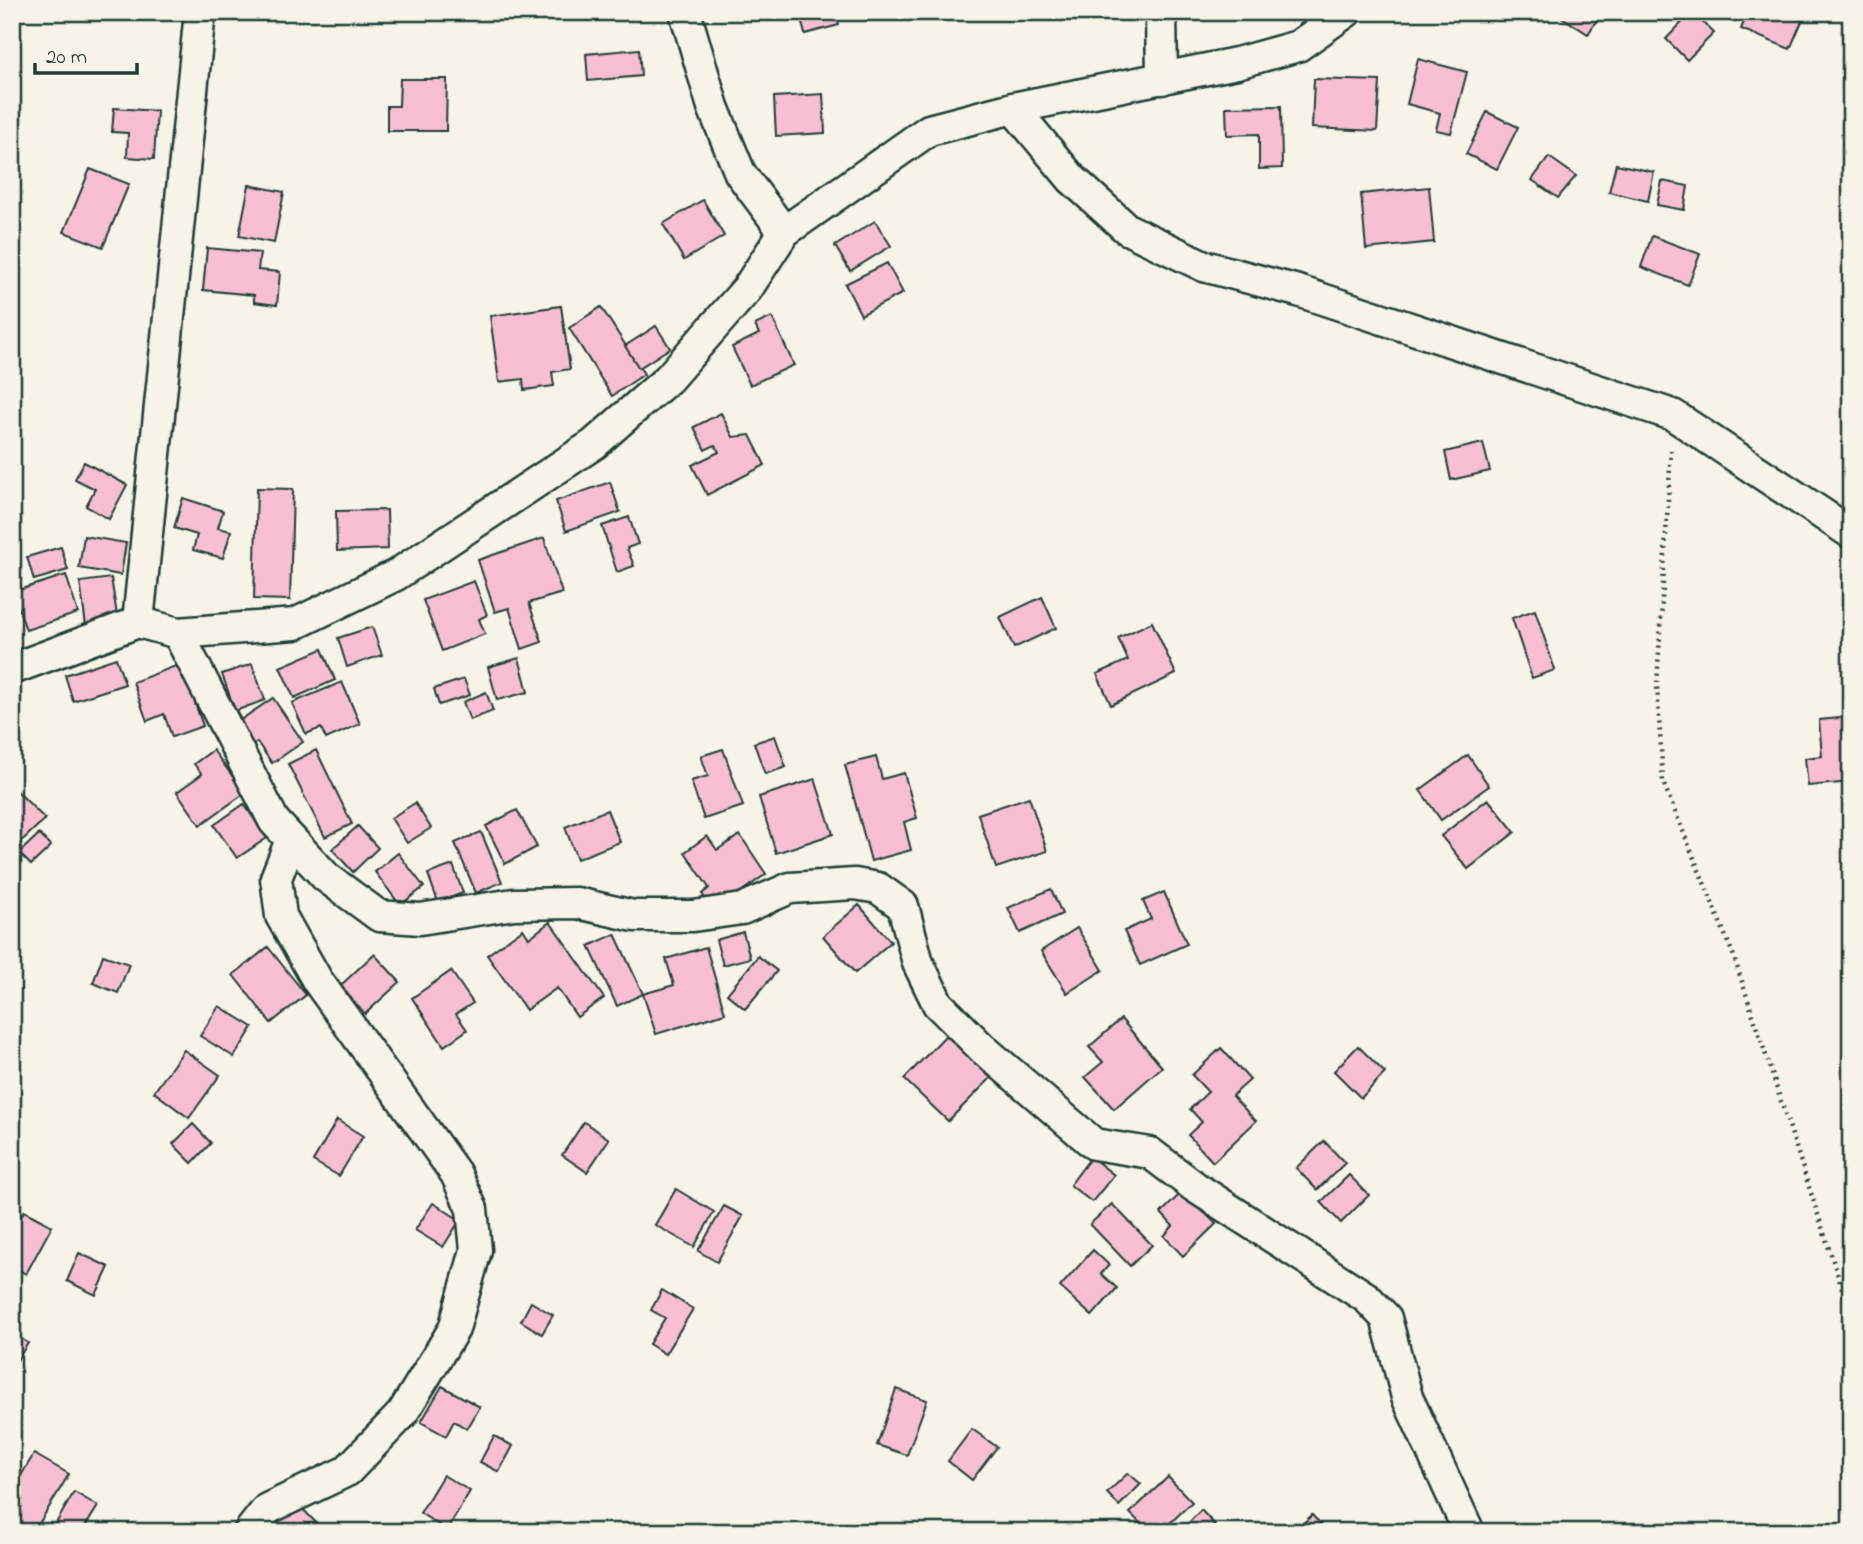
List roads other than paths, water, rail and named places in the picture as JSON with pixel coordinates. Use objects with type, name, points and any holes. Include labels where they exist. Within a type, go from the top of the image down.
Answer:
[{"type":"street","points":[[138,622],[201,12]]},
{"type":"street","points":[[685,12],[713,107],[740,173],[784,232]]},
{"type":"street","points":[[1161,12],[1162,79]]},
{"type":"street","points":[[12,668],[138,622],[178,633],[295,624],[396,575],[594,444],[668,379],[747,289],[784,232],[929,130],[1013,108],[1237,63],[1298,46],[1346,12]]},
{"type":"street","points":[[1013,108],[1072,179],[1128,229],[1205,266],[1298,291],[1673,415],[1851,533]]},
{"type":"street","points":[[178,633],[274,821],[326,877],[379,916],[420,919],[514,904],[578,903],[634,916],[693,916],[743,909],[790,888],[855,884],[878,888],[903,906],[918,963],[938,1004],[982,1048],[1094,1144],[1150,1153],[1195,1187],[1367,1298],[1386,1318],[1407,1397],[1469,1532]]},
{"type":"street","points":[[249,1532],[267,1509],[347,1471],[402,1414],[454,1329],[476,1250],[472,1209],[456,1174],[317,980],[281,916],[276,878],[291,840]]}]
